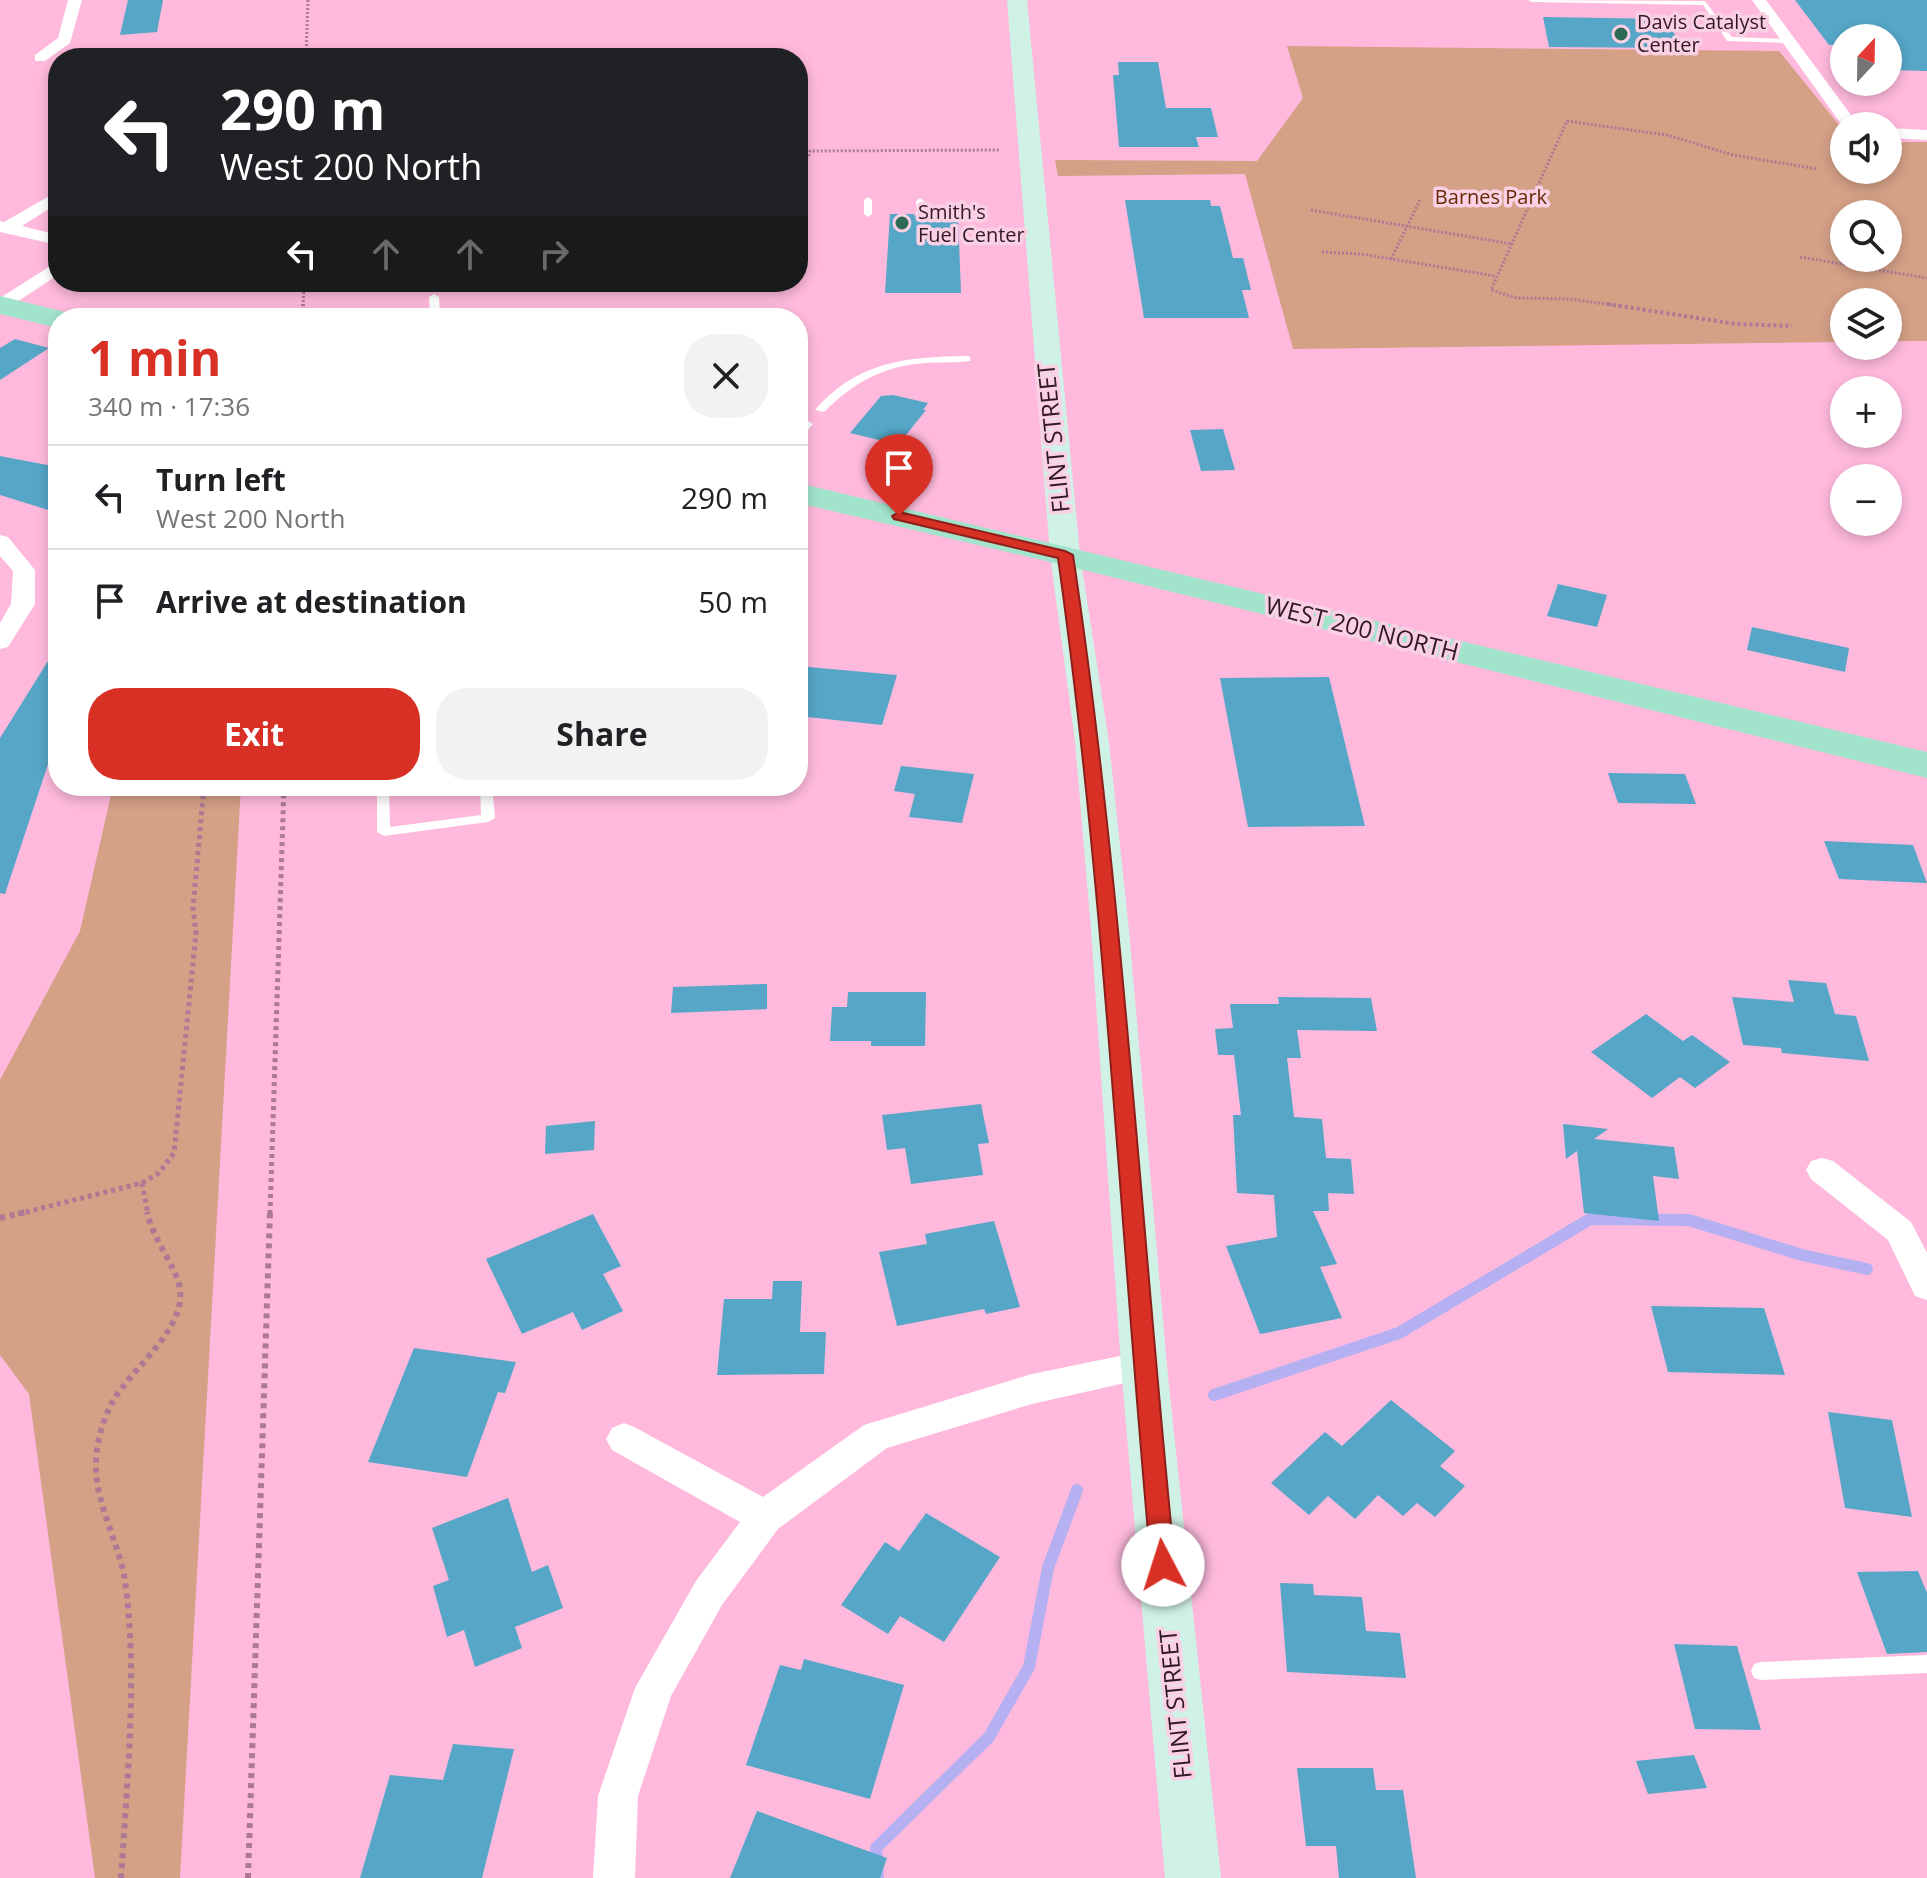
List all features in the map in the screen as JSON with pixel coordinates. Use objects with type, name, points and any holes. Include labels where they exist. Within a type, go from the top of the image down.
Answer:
[{"type":"main road","points":[[0,306],[48,317]]},
{"type":"main road","name":"WEST 200 NORTH","points":[[808,495],[1927,765]]},
{"type":"street","points":[[54,48],[65,40],[75,0]]},
{"type":"street","name":"FLINT STREET","points":[[1017,0],[1065,555],[1092,742],[1110,930],[1144,1366],[1193,1878]]},
{"type":"street","points":[[1759,0],[1841,112]]},
{"type":"street","points":[[40,58],[48,52]]},
{"type":"street","points":[[1902,134],[1927,135]]},
{"type":"street","points":[[3,227],[48,202]]},
{"type":"street","points":[[3,227],[48,238]]},
{"type":"street","points":[[0,306],[48,274]]},
{"type":"street","points":[[0,542],[24,570],[23,604],[0,642]]},
{"type":"street","points":[[1822,1170],[1900,1231],[1927,1286]]},
{"type":"street","points":[[614,1878],[618,1796],[654,1688],[709,1593],[765,1517],[876,1436],[1032,1389],[1144,1366]]},
{"type":"street","points":[[624,1439],[765,1517]]},
{"type":"lane","points":[[1532,0],[1704,2],[1730,39],[1789,41]]},
{"type":"lane","points":[[868,200],[868,214]]},
{"type":"lane","points":[[920,201],[920,214]]},
{"type":"lane","points":[[434,297],[435,308]]},
{"type":"lane","points":[[820,410],[863,373],[918,359],[967,359]]},
{"type":"lane","points":[[383,796],[384,832],[488,818],[487,796]]},
{"type":"lane","points":[[1761,1671],[1927,1664]]},
{"type":"path","points":[[306,48],[308,0]]},
{"type":"path","points":[[1792,326],[1748,327],[1570,299],[1503,296],[1491,290],[1567,121],[1667,135],[1733,155],[1818,169]]},
{"type":"path","points":[[808,158],[810,151],[999,150]]},
{"type":"path","points":[[1391,259],[1420,200]]},
{"type":"path","points":[[1311,210],[1512,244]]},
{"type":"path","points":[[1322,252],[1391,259],[1495,276]]},
{"type":"path","points":[[1800,257],[1927,278]]},
{"type":"path","points":[[0,1218],[142,1183],[159,1173],[174,1153],[196,933],[193,908],[203,796]]},
{"type":"path","points":[[248,1878],[284,796]]},
{"type":"path","points":[[121,1878],[129,1763],[129,1617],[125,1578],[96,1473],[98,1440],[113,1401],[178,1316],[180,1288],[151,1231],[142,1183]]},
{"type":"green space","name":"Barnes Park","points":[[1287,46],[1779,51],[1830,114],[1830,184],[1902,184],[1902,142],[1927,142],[1927,341],[1902,341],[1902,288],[1830,288],[1830,342],[1293,349],[1245,174],[1058,176],[1055,160],[1257,161],[1303,98]]},
{"type":"green space","points":[[111,796],[240,796],[180,1878],[95,1878],[29,1394],[0,1355],[0,1080],[80,931]]},
{"type":"building","points":[[128,0],[163,0],[157,32],[120,35]]},
{"type":"building","points":[[1795,0],[1927,0],[1927,71],[1902,70],[1902,24],[1830,24],[1829,45]]},
{"type":"building","name":"Davis Catalyst Center","points":[[1543,17],[1667,19],[1682,48],[1549,47]]},
{"type":"building","points":[[1118,62],[1158,62],[1166,108],[1211,108],[1218,137],[1196,137],[1199,147],[1119,147],[1113,75],[1119,75]]},
{"type":"building","points":[[1125,200],[1210,200],[1211,206],[1220,206],[1233,258],[1243,258],[1251,290],[1242,290],[1249,318],[1144,318]]},
{"type":"building","points":[[890,214],[913,214],[920,220],[927,214],[958,214],[961,293],[885,293]]},
{"type":"building","points":[[15,339],[48,349],[0,380],[0,348]]},
{"type":"building","points":[[893,395],[928,403],[902,440],[896,444],[850,433],[881,396]]},
{"type":"building","points":[[1223,429],[1235,470],[1201,471],[1190,430]]},
{"type":"building","points":[[0,456],[48,465],[48,510],[0,495]]},
{"type":"building","points":[[1558,584],[1607,595],[1597,627],[1547,616]]},
{"type":"building","points":[[1752,627],[1849,648],[1845,672],[1747,650]]},
{"type":"building","points":[[48,661],[48,764],[5,894],[0,893],[0,738]]},
{"type":"building","points":[[808,667],[897,675],[882,725],[808,717]]},
{"type":"building","points":[[1329,677],[1365,826],[1248,827],[1220,678]]},
{"type":"building","points":[[901,766],[974,774],[962,823],[909,817],[915,794],[894,791]]},
{"type":"building","points":[[1608,773],[1685,774],[1696,804],[1618,803]]},
{"type":"building","points":[[1824,841],[1913,845],[1927,883],[1839,879]]},
{"type":"building","points":[[1788,980],[1826,983],[1835,1014],[1856,1016],[1869,1061],[1782,1053],[1781,1048],[1743,1045],[1732,997],[1794,1002]]},
{"type":"building","points":[[767,984],[767,1009],[671,1013],[673,987]]},
{"type":"building","points":[[848,992],[926,992],[925,1046],[871,1046],[871,1041],[830,1041],[832,1007],[847,1007]]},
{"type":"building","points":[[1278,997],[1371,998],[1377,1031],[1297,1030],[1301,1058],[1287,1058],[1294,1117],[1322,1119],[1326,1158],[1351,1159],[1354,1194],[1328,1193],[1329,1211],[1313,1211],[1337,1264],[1320,1267],[1342,1318],[1260,1334],[1226,1246],[1277,1237],[1274,1195],[1237,1193],[1233,1115],[1241,1115],[1234,1055],[1218,1055],[1215,1029],[1233,1028],[1230,1004],[1279,1004]]},
{"type":"building","points":[[1646,1014],[1683,1041],[1692,1035],[1730,1062],[1695,1088],[1680,1077],[1652,1098],[1591,1052]]},
{"type":"building","points":[[981,1104],[989,1143],[978,1144],[983,1175],[911,1184],[905,1148],[887,1150],[882,1115]]},
{"type":"building","points":[[595,1121],[594,1150],[545,1154],[546,1126]]},
{"type":"building","points":[[1563,1124],[1608,1129],[1594,1139],[1674,1147],[1679,1179],[1653,1176],[1659,1221],[1584,1213],[1577,1151],[1566,1159]]},
{"type":"building","points":[[593,1214],[621,1266],[603,1274],[623,1311],[582,1330],[573,1312],[522,1334],[486,1259]]},
{"type":"building","points":[[994,1221],[1020,1307],[986,1314],[984,1309],[897,1326],[879,1252],[927,1244],[925,1234]]},
{"type":"building","points":[[773,1281],[802,1281],[800,1332],[826,1332],[824,1374],[717,1375],[724,1299],[772,1299]]},
{"type":"building","points":[[1651,1306],[1764,1308],[1785,1375],[1668,1372]]},
{"type":"building","points":[[414,1348],[516,1362],[505,1393],[498,1392],[467,1477],[368,1462]]},
{"type":"building","points":[[1391,1400],[1455,1451],[1440,1466],[1465,1486],[1435,1517],[1417,1503],[1403,1516],[1378,1495],[1355,1519],[1328,1496],[1309,1515],[1271,1483],[1325,1432],[1342,1446]]},
{"type":"building","points":[[1828,1412],[1892,1420],[1912,1517],[1845,1508]]},
{"type":"building","points":[[508,1498],[532,1572],[548,1565],[563,1608],[515,1627],[522,1648],[475,1667],[464,1630],[447,1637],[433,1586],[449,1580],[432,1528]]},
{"type":"building","points":[[926,1513],[1000,1557],[944,1642],[900,1616],[888,1634],[841,1605],[885,1542],[899,1551]]},
{"type":"building","points":[[1918,1571],[1927,1593],[1927,1652],[1887,1654],[1857,1572]]},
{"type":"building","points":[[1280,1583],[1313,1584],[1314,1595],[1362,1597],[1366,1631],[1400,1633],[1406,1678],[1287,1672]]},
{"type":"building","points":[[1674,1644],[1737,1646],[1761,1730],[1695,1729]]},
{"type":"building","points":[[804,1659],[904,1685],[870,1799],[746,1765],[780,1665],[801,1670]]},
{"type":"building","points":[[453,1744],[514,1749],[482,1878],[360,1878],[390,1775],[443,1780]]},
{"type":"building","points":[[1694,1755],[1707,1788],[1648,1794],[1636,1761]]},
{"type":"building","points":[[1297,1768],[1373,1768],[1376,1790],[1403,1790],[1416,1878],[1339,1878],[1336,1846],[1306,1846]]},
{"type":"building","points":[[757,1811],[887,1858],[880,1878],[730,1878]]},
{"type":"waterway","points":[[1214,1395],[1399,1333],[1590,1219],[1689,1220],[1802,1255],[1867,1269]]},
{"type":"waterway","points":[[878,1878],[876,1848],[989,1737],[1029,1667],[1048,1568],[1077,1490]]},
{"type":"place","name":"Davis Catalyst Center","points":[[1621,34]]},
{"type":"place","name":"Smith's Fuel Center","points":[[902,223]]},
{"type":"route","points":[[899,516],[1065,555],[1084,676],[1110,930],[1163,1565]]}]
